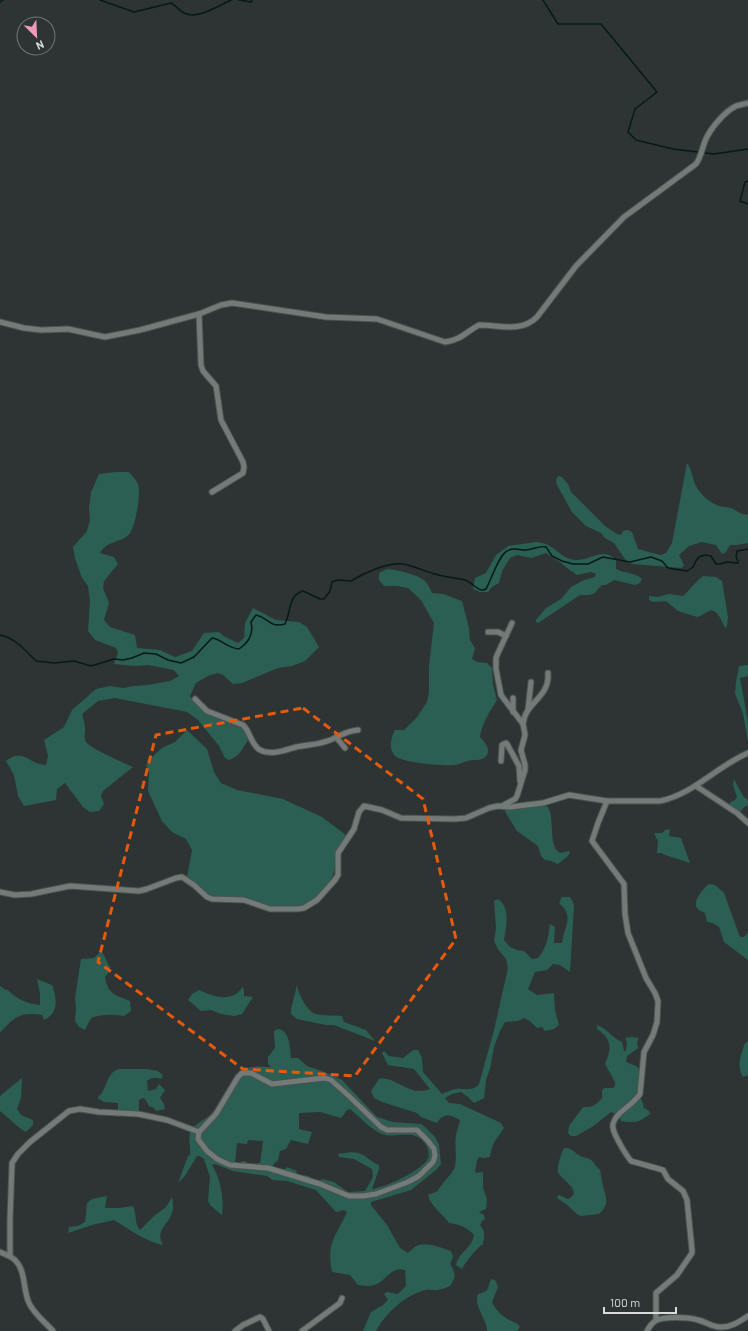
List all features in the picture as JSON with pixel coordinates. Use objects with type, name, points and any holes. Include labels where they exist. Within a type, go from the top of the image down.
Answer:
[{"type":"street","points":[[0,322],[30,329],[68,329],[105,337],[140,330],[199,314],[220,305],[232,303],[326,317],[377,319],[445,342],[460,338],[479,325],[506,327],[525,326],[537,317],[576,266],[624,217],[689,170],[700,158],[705,142],[712,129],[728,112],[736,106],[748,103]]},
{"type":"street","points":[[199,314],[201,365],[216,386],[221,420],[243,462],[244,467],[243,473],[212,492]]},
{"type":"street","points":[[512,622],[496,658],[496,669],[501,695],[513,713],[523,724]]},
{"type":"street","points":[[488,632],[498,632],[506,636]]},
{"type":"street","points":[[502,806],[515,799],[521,784],[525,770],[521,750],[525,735],[523,724],[524,718],[528,710],[546,688],[548,673]]},
{"type":"street","points":[[528,710],[531,682]]},
{"type":"street","points":[[512,698],[513,713]]},
{"type":"street","points":[[195,700],[207,711],[243,725],[247,729],[258,750],[265,752],[276,752],[324,742],[340,734],[358,730]]},
{"type":"street","points":[[336,737],[345,748]]},
{"type":"street","points":[[501,761],[502,745],[506,743],[519,766],[521,784]]},
{"type":"street","points":[[0,892],[31,894],[70,886],[139,891],[176,878],[182,878],[194,884],[206,897],[212,899],[244,900],[270,909],[304,908],[317,900],[338,875],[340,850],[354,829],[359,812],[364,806],[382,810],[401,818],[455,819],[466,818],[489,808],[543,803],[569,796],[607,802],[660,801],[678,796],[696,786],[723,766],[748,753]]},
{"type":"street","points":[[696,786],[737,813],[748,823]]},
{"type":"street","points":[[607,802],[592,841],[624,884],[625,914],[628,933],[646,978],[655,993],[659,1005],[653,1035],[644,1052],[640,1094],[637,1099],[619,1114],[614,1121],[613,1128],[624,1152],[631,1162],[663,1170],[672,1183],[683,1191],[687,1200],[692,1250],[692,1253],[677,1275],[656,1293],[656,1320],[647,1331]]},
{"type":"street","points":[[242,1073],[251,1073],[272,1084],[325,1078],[331,1080],[381,1127],[387,1130],[417,1130],[422,1133],[434,1149],[436,1156],[433,1162],[419,1176],[408,1182],[376,1194],[349,1196],[320,1184],[268,1168],[230,1165],[217,1159],[207,1151],[198,1138],[199,1132],[216,1114],[238,1076],[242,1073]]},
{"type":"street","points":[[10,1256],[12,1163],[18,1154],[30,1142],[69,1111],[80,1109],[99,1112],[138,1114],[167,1120],[199,1132]]},
{"type":"street","points":[[0,1252],[10,1256],[21,1268],[25,1293],[32,1310],[53,1331]]},
{"type":"street","points":[[302,1331],[340,1303],[342,1298]]},
{"type":"street","points":[[656,1320],[676,1318],[694,1319],[721,1328],[729,1326],[748,1316]]},
{"type":"street","points":[[235,1331],[243,1325],[260,1318],[269,1331]]},
{"type":"highlighted area","points":[[303,708],[423,799],[456,939],[355,1076],[243,1069],[98,962],[156,735]]},
{"type":"green space","points":[[687,463],[696,486],[706,498],[719,506],[731,508],[742,514],[748,515],[748,543],[730,545],[726,552],[722,554],[716,545],[702,542],[689,546],[679,555],[684,565],[682,568],[633,564],[627,562],[614,543],[605,538],[601,533],[586,526],[572,512],[557,485],[556,480],[558,476],[562,477],[568,484],[571,492],[605,526],[621,535],[623,531],[627,530],[632,532],[638,549],[661,555],[666,553],[672,543]]},
{"type":"green space","points":[[129,472],[138,484],[139,495],[136,516],[130,533],[123,539],[107,546],[100,553],[114,557],[118,564],[104,581],[103,588],[109,603],[104,620],[110,627],[135,635],[137,648],[160,650],[175,657],[192,651],[204,633],[219,632],[225,637],[238,643],[244,638],[245,623],[253,608],[276,620],[299,622],[307,627],[319,647],[305,661],[292,666],[278,668],[242,683],[233,684],[223,675],[218,673],[210,675],[196,683],[190,696],[196,703],[238,724],[244,731],[248,740],[238,754],[229,760],[225,758],[219,746],[198,720],[187,712],[115,698],[98,701],[82,714],[85,726],[86,742],[100,751],[133,767],[103,791],[101,796],[104,804],[99,811],[90,812],[83,807],[65,783],[57,789],[56,800],[24,806],[18,796],[14,775],[6,761],[12,757],[22,756],[46,765],[48,756],[44,740],[64,727],[72,710],[96,689],[110,686],[123,688],[147,685],[170,681],[179,676],[174,670],[148,665],[135,666],[114,664],[118,653],[116,648],[95,640],[88,631],[90,601],[88,586],[82,578],[73,547],[87,531],[90,520],[89,508],[91,492],[99,474]]},
{"type":"green space","points":[[536,542],[547,544],[564,556],[575,560],[606,554],[616,560],[616,569],[637,575],[642,579],[640,583],[635,585],[614,580],[606,585],[602,585],[595,593],[590,595],[580,595],[538,623],[536,620],[546,608],[561,599],[571,587],[584,580],[595,577],[596,574],[591,572],[577,575],[546,553],[531,558],[517,555],[510,558],[502,571],[499,583],[492,587],[488,592],[480,592],[473,589],[475,578],[486,573],[496,555],[508,546]]},
{"type":"green space","points":[[387,569],[401,571],[417,576],[425,581],[432,593],[443,594],[462,601],[469,628],[470,640],[475,648],[472,659],[477,662],[487,663],[492,668],[493,685],[497,700],[487,717],[481,732],[480,737],[488,750],[487,755],[482,759],[455,765],[424,764],[395,756],[391,750],[392,736],[395,730],[404,730],[417,717],[427,702],[434,623],[421,600],[408,588],[384,586],[379,580],[379,573]]},
{"type":"green space","points":[[703,576],[716,577],[722,581],[728,617],[727,626],[725,628],[719,616],[715,612],[709,611],[697,617],[678,611],[666,601],[654,602],[649,600],[649,596],[658,597],[669,594],[683,596]]},
{"type":"green space","points":[[748,665],[748,676],[740,678],[748,722],[748,742],[743,713],[735,694],[739,666]]},
{"type":"green space","points":[[187,730],[207,749],[214,772],[221,783],[237,790],[283,799],[322,817],[347,836],[336,862],[332,879],[318,894],[314,901],[308,904],[291,907],[272,907],[209,896],[187,877],[192,850],[186,839],[172,832],[162,821],[148,791],[149,772],[146,765],[162,748],[175,742]]},
{"type":"green space","points":[[734,779],[743,796],[748,800],[748,805],[740,812],[730,805],[730,802],[734,801],[737,797],[733,785]]},
{"type":"green space","points":[[547,806],[550,811],[553,838],[556,849],[560,853],[570,852],[568,856],[558,864],[545,860],[541,856],[538,846],[517,831],[504,810],[506,808]]},
{"type":"green space","points":[[670,829],[669,836],[681,838],[690,863],[657,853],[658,841],[654,833],[662,833],[665,830]]},
{"type":"green space","points":[[709,884],[715,885],[724,893],[740,937],[744,937],[748,933],[748,960],[724,942],[719,927],[713,923],[707,922],[705,913],[697,908],[697,899],[704,888]]},
{"type":"green space","points":[[562,897],[570,897],[574,905],[570,972],[560,965],[553,964],[547,970],[535,972],[528,989],[537,995],[554,993],[555,1010],[559,1025],[554,1029],[545,1031],[542,1027],[537,1028],[530,1021],[524,1018],[518,1021],[505,1022],[494,1047],[490,1069],[486,1080],[484,1098],[474,1103],[461,1092],[452,1094],[445,1098],[449,1103],[460,1104],[501,1123],[504,1128],[494,1144],[490,1157],[479,1157],[477,1160],[475,1173],[483,1172],[483,1187],[487,1200],[486,1209],[479,1212],[484,1215],[485,1219],[480,1225],[484,1232],[484,1239],[483,1244],[471,1255],[462,1269],[456,1265],[460,1256],[473,1240],[474,1235],[463,1226],[449,1223],[434,1206],[428,1195],[438,1191],[454,1169],[456,1161],[455,1143],[460,1120],[450,1116],[444,1116],[437,1123],[421,1117],[417,1113],[382,1102],[374,1098],[371,1091],[379,1079],[391,1080],[415,1091],[430,1089],[414,1069],[388,1065],[382,1053],[384,1051],[389,1056],[403,1058],[413,1050],[418,1050],[422,1058],[423,1072],[442,1094],[455,1089],[471,1089],[479,1084],[494,1030],[508,968],[506,959],[494,941],[496,928],[494,901],[498,899],[505,907],[507,918],[504,940],[510,947],[524,951],[532,959],[538,958],[543,950],[548,938],[550,924],[555,927],[554,943],[562,943],[568,917],[564,908],[559,903]]},
{"type":"green space","points":[[101,951],[110,967],[110,971],[105,977],[108,987],[116,995],[130,1001],[131,1011],[124,1016],[108,1015],[91,1018],[85,1030],[79,1027],[75,1021],[75,998],[81,959],[94,958]]},
{"type":"green space","points":[[37,979],[52,985],[56,1005],[52,1013],[44,1020],[42,1015],[22,1015],[9,1023],[0,1033],[0,986],[22,1000],[31,1004],[40,1005],[40,994]]},
{"type":"green space","points":[[297,985],[304,1002],[313,1013],[342,1016],[344,1022],[366,1030],[375,1041],[334,1025],[326,1025],[297,1019],[291,1014],[291,1009]]},
{"type":"green space","points":[[243,987],[244,996],[253,997],[242,1014],[234,1016],[221,1014],[211,1010],[201,1011],[188,1000],[192,994],[199,990],[212,995],[227,997],[236,994]]},
{"type":"green space","points":[[597,1025],[604,1028],[622,1042],[624,1051],[626,1051],[627,1044],[625,1038],[639,1038],[637,1042],[638,1048],[627,1056],[626,1062],[636,1066],[640,1070],[639,1093],[644,1108],[649,1111],[650,1114],[639,1121],[629,1122],[621,1121],[619,1115],[611,1112],[592,1127],[576,1136],[571,1136],[568,1133],[569,1126],[583,1107],[596,1104],[602,1098],[602,1091],[604,1088],[613,1088],[615,1086],[615,1082],[605,1064],[610,1049],[608,1040],[606,1036],[597,1029]]},
{"type":"green space","points":[[278,1029],[282,1030],[287,1036],[290,1045],[291,1058],[298,1058],[307,1066],[342,1080],[377,1117],[393,1122],[421,1124],[435,1137],[439,1145],[441,1164],[436,1170],[411,1190],[371,1202],[371,1205],[387,1225],[400,1248],[408,1253],[416,1246],[423,1244],[451,1251],[453,1257],[450,1264],[454,1273],[453,1280],[450,1286],[438,1290],[418,1292],[404,1300],[385,1318],[376,1331],[363,1331],[371,1312],[383,1305],[388,1300],[384,1294],[387,1292],[398,1294],[406,1286],[405,1270],[396,1270],[378,1284],[370,1286],[358,1285],[350,1275],[332,1272],[330,1262],[331,1246],[347,1212],[344,1210],[336,1212],[316,1190],[287,1181],[273,1180],[267,1176],[233,1171],[215,1164],[212,1165],[218,1177],[221,1189],[223,1202],[222,1215],[211,1206],[208,1201],[210,1177],[204,1159],[199,1156],[197,1156],[185,1176],[178,1183],[188,1156],[190,1155],[189,1138],[191,1130],[212,1113],[233,1079],[239,1073],[252,1067],[271,1067],[268,1064],[268,1057],[275,1048],[274,1031]],"holes":[[[350,1109],[369,1126],[382,1134],[395,1136],[408,1135],[419,1138],[424,1142],[428,1150],[429,1155],[427,1160],[420,1167],[390,1184],[372,1189],[379,1165],[364,1155],[356,1152],[338,1154],[339,1157],[354,1159],[372,1169],[373,1177],[365,1191],[348,1192],[334,1182],[322,1179],[319,1182],[310,1179],[311,1177],[305,1175],[303,1177],[295,1177],[297,1171],[287,1167],[285,1169],[274,1168],[273,1165],[278,1160],[280,1151],[286,1149],[291,1140],[308,1144],[312,1132],[299,1129],[299,1113],[320,1112],[341,1118],[347,1110]],[[248,1140],[263,1141],[260,1163],[247,1163],[243,1161],[241,1163],[235,1163],[237,1143],[247,1144]]]},
{"type":"green space","points":[[748,1041],[748,1075],[743,1077],[740,1069],[740,1060],[745,1043]]},
{"type":"green space","points":[[119,1069],[147,1069],[158,1071],[163,1075],[161,1079],[154,1078],[147,1081],[148,1091],[156,1089],[159,1084],[165,1090],[160,1098],[165,1109],[156,1111],[154,1108],[149,1106],[143,1098],[139,1100],[139,1112],[118,1111],[118,1103],[104,1102],[97,1098],[101,1095],[111,1074]]},
{"type":"green space","points":[[22,1078],[21,1098],[17,1109],[21,1115],[33,1120],[33,1125],[26,1132],[0,1111],[0,1096]]},
{"type":"green space","points":[[564,1148],[571,1150],[582,1157],[588,1158],[600,1170],[606,1197],[606,1204],[599,1214],[581,1216],[558,1199],[557,1196],[559,1195],[568,1199],[573,1196],[574,1193],[573,1189],[558,1172],[559,1163]]},
{"type":"green space","points":[[107,1196],[105,1208],[133,1206],[137,1225],[140,1230],[154,1216],[166,1207],[172,1197],[173,1211],[160,1236],[163,1245],[144,1238],[114,1220],[68,1233],[69,1227],[78,1226],[85,1222],[87,1203],[92,1199]]},
{"type":"green space","points":[[491,1279],[495,1280],[498,1287],[492,1302],[503,1316],[518,1324],[520,1327],[517,1331],[487,1331],[477,1299],[478,1294],[485,1292],[488,1289]]},
{"type":"waterway","points":[[100,0],[134,12],[171,3],[189,15],[201,14],[231,0]]},
{"type":"waterway","points":[[239,0],[251,2],[252,0]]},
{"type":"waterway","points":[[543,0],[558,24],[601,24],[657,92],[635,109],[628,132],[636,140],[673,149],[714,154],[748,149]]},
{"type":"waterway","points":[[748,181],[745,182],[740,201],[748,204]]},
{"type":"waterway","points":[[0,635],[15,642],[36,661],[54,663],[74,661],[91,666],[114,659],[123,660],[132,658],[144,653],[156,654],[168,660],[181,663],[194,657],[212,638],[239,649],[250,638],[252,630],[251,622],[256,615],[261,616],[275,625],[285,624],[292,600],[298,593],[303,591],[320,599],[324,599],[330,591],[332,582],[338,580],[351,581],[383,566],[403,564],[431,573],[465,580],[478,589],[483,590],[486,589],[501,557],[504,553],[512,549],[525,550],[546,547],[552,556],[573,564],[588,564],[603,557],[630,562],[651,557],[662,561],[668,568],[687,571],[693,567],[699,557],[705,555],[711,556],[716,564],[727,562],[738,563],[736,557],[737,551],[748,549]]}]
